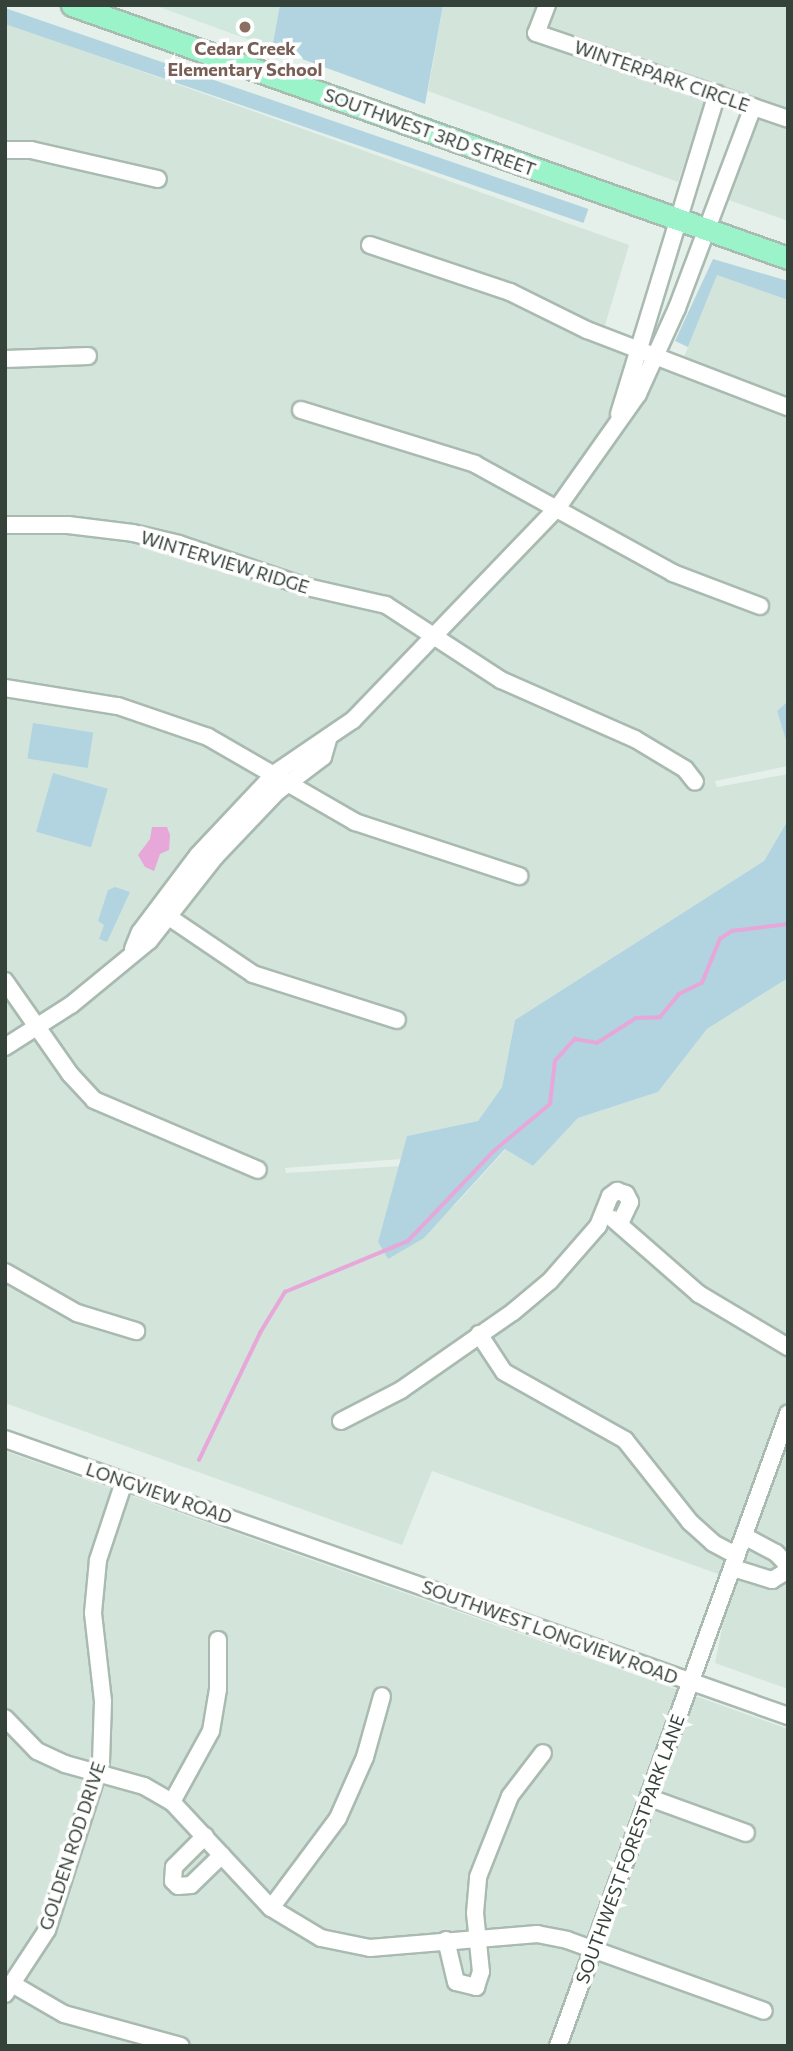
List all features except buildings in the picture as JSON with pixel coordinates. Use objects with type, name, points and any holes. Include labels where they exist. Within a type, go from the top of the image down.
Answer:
[{"type":"main road","name":"SOUTHWEST 3RD STREET","points":[[72,5],[788,258]]},
{"type":"street","name":"WINTERPARK CIRCLE","points":[[547,5],[536,33],[788,119]]},
{"type":"street","points":[[617,420],[676,219],[717,94]]},
{"type":"street","points":[[5,1047],[38,1028],[102,981],[134,949],[149,941],[198,855],[275,773],[311,745],[328,740],[435,636],[558,508],[617,420],[638,394],[753,107]]},
{"type":"street","points":[[5,150],[32,150],[158,179]]},
{"type":"street","points":[[370,244],[510,292],[554,315],[788,407]]},
{"type":"street","points":[[5,359],[88,356]]},
{"type":"street","points":[[301,410],[475,464],[673,573],[760,606]]},
{"type":"street","name":"WINTERVIEW RIDGE","points":[[5,525],[68,525],[178,544],[307,587],[374,601],[435,636],[501,680],[635,739],[684,769],[695,782]]},
{"type":"street","points":[[5,688],[77,698],[156,718],[208,737],[275,773],[355,822],[519,876]]},
{"type":"street","points":[[163,914],[288,783],[323,757],[328,740]]},
{"type":"street","points":[[163,914],[253,974],[397,1020]]},
{"type":"street","points":[[5,981],[94,1100],[258,1170]]},
{"type":"street","points":[[598,1226],[610,1196],[617,1191],[626,1194],[630,1202],[620,1223]]},
{"type":"street","points":[[341,1421],[401,1390],[479,1335],[550,1281],[607,1219],[620,1223],[659,1263],[699,1294],[788,1347]]},
{"type":"street","points":[[5,1272],[76,1313],[136,1331]]},
{"type":"street","points":[[479,1335],[504,1372],[625,1440],[690,1521],[735,1562],[772,1580],[787,1572],[785,1562],[776,1553],[744,1536]]},
{"type":"street","name":"SOUTHWEST FORESTPARK LANE","points":[[558,2046],[788,1414]]},
{"type":"street","name":"LONGVIEW ROAD","points":[[5,1439],[313,1548]]},
{"type":"street","name":"GOLDEN ROD DRIVE","points":[[9,1990],[47,1930],[98,1772],[103,1701],[93,1612],[97,1568],[124,1482]]},
{"type":"street","name":"SOUTHWEST LONGVIEW ROAD","points":[[313,1548],[788,1716]]},
{"type":"street","points":[[172,1802],[211,1731],[218,1689],[218,1640]]},
{"type":"street","points":[[271,1908],[338,1818],[365,1757],[382,1696]]},
{"type":"street","points":[[5,1718],[37,1751],[144,1786],[172,1802],[271,1908],[300,1928],[344,1945],[392,1947],[478,1936],[537,1934],[593,1950],[764,2011]]},
{"type":"street","points":[[446,1940],[456,1982],[476,1987],[481,1972],[478,1877],[510,1796],[543,1753]]},
{"type":"street","points":[[650,1798],[746,1833]]},
{"type":"street","points":[[205,1836],[174,1867],[173,1881],[178,1886],[191,1885],[222,1855]]},
{"type":"street","points":[[9,1990],[65,2014],[181,2046]]},
{"type":"shaded area","name":"Cedar Creek Elementary School","points":[[154,5],[280,5],[272,48]]},
{"type":"shaded area","points":[[280,5],[443,5],[425,104],[272,48]]},
{"type":"shaded area","points":[[443,5],[788,5],[788,221],[726,199],[760,101],[710,85],[678,182],[428,91]]},
{"type":"shaded area","points":[[5,8],[588,209],[584,223],[5,24]]},
{"type":"shaded area","points":[[5,23],[629,245],[600,342],[629,356],[610,408],[630,418],[654,369],[679,370],[717,274],[788,300],[788,701],[777,711],[788,747],[788,766],[715,781],[717,787],[788,774],[788,820],[764,861],[515,1020],[502,1087],[478,1121],[407,1136],[401,1159],[285,1168],[286,1173],[400,1166],[378,1242],[388,1259],[455,1205],[506,1149],[533,1166],[578,1118],[658,1092],[707,1029],[788,978],[788,1689],[715,1663],[732,1579],[432,1471],[402,1545],[5,1403]]},
{"type":"shaded area","points":[[713,259],[788,281],[788,300],[717,275],[688,347],[675,341]]},
{"type":"shaded area","points":[[788,701],[788,747],[777,711]]},
{"type":"shaded area","points":[[33,723],[93,733],[88,768],[27,759]]},
{"type":"shaded area","points":[[53,773],[108,789],[91,847],[36,832]]},
{"type":"shaded area","points":[[788,820],[788,978],[707,1029],[658,1092],[578,1118],[533,1166],[505,1149],[424,1238],[388,1259],[378,1242],[407,1136],[478,1121],[502,1087],[515,1020],[764,861]]},
{"type":"shaded area","points":[[152,827],[167,827],[170,835],[169,850],[160,854],[154,871],[145,867],[138,855],[150,839]]},
{"type":"shaded area","points":[[115,887],[130,892],[107,942],[99,939],[104,925],[98,921],[108,890]]},
{"type":"shaded area","points":[[5,1451],[788,1729],[788,2046],[5,2046]]},
{"type":"waterway","points":[[199,1460],[260,1333],[285,1292],[408,1241],[495,1150],[550,1104],[555,1061],[575,1039],[597,1043],[636,1018],[660,1017],[679,994],[702,983],[720,939],[732,931],[788,924]]},
{"type":"place","name":"Cedar Creek Elementary School","points":[[245,27]]}]
